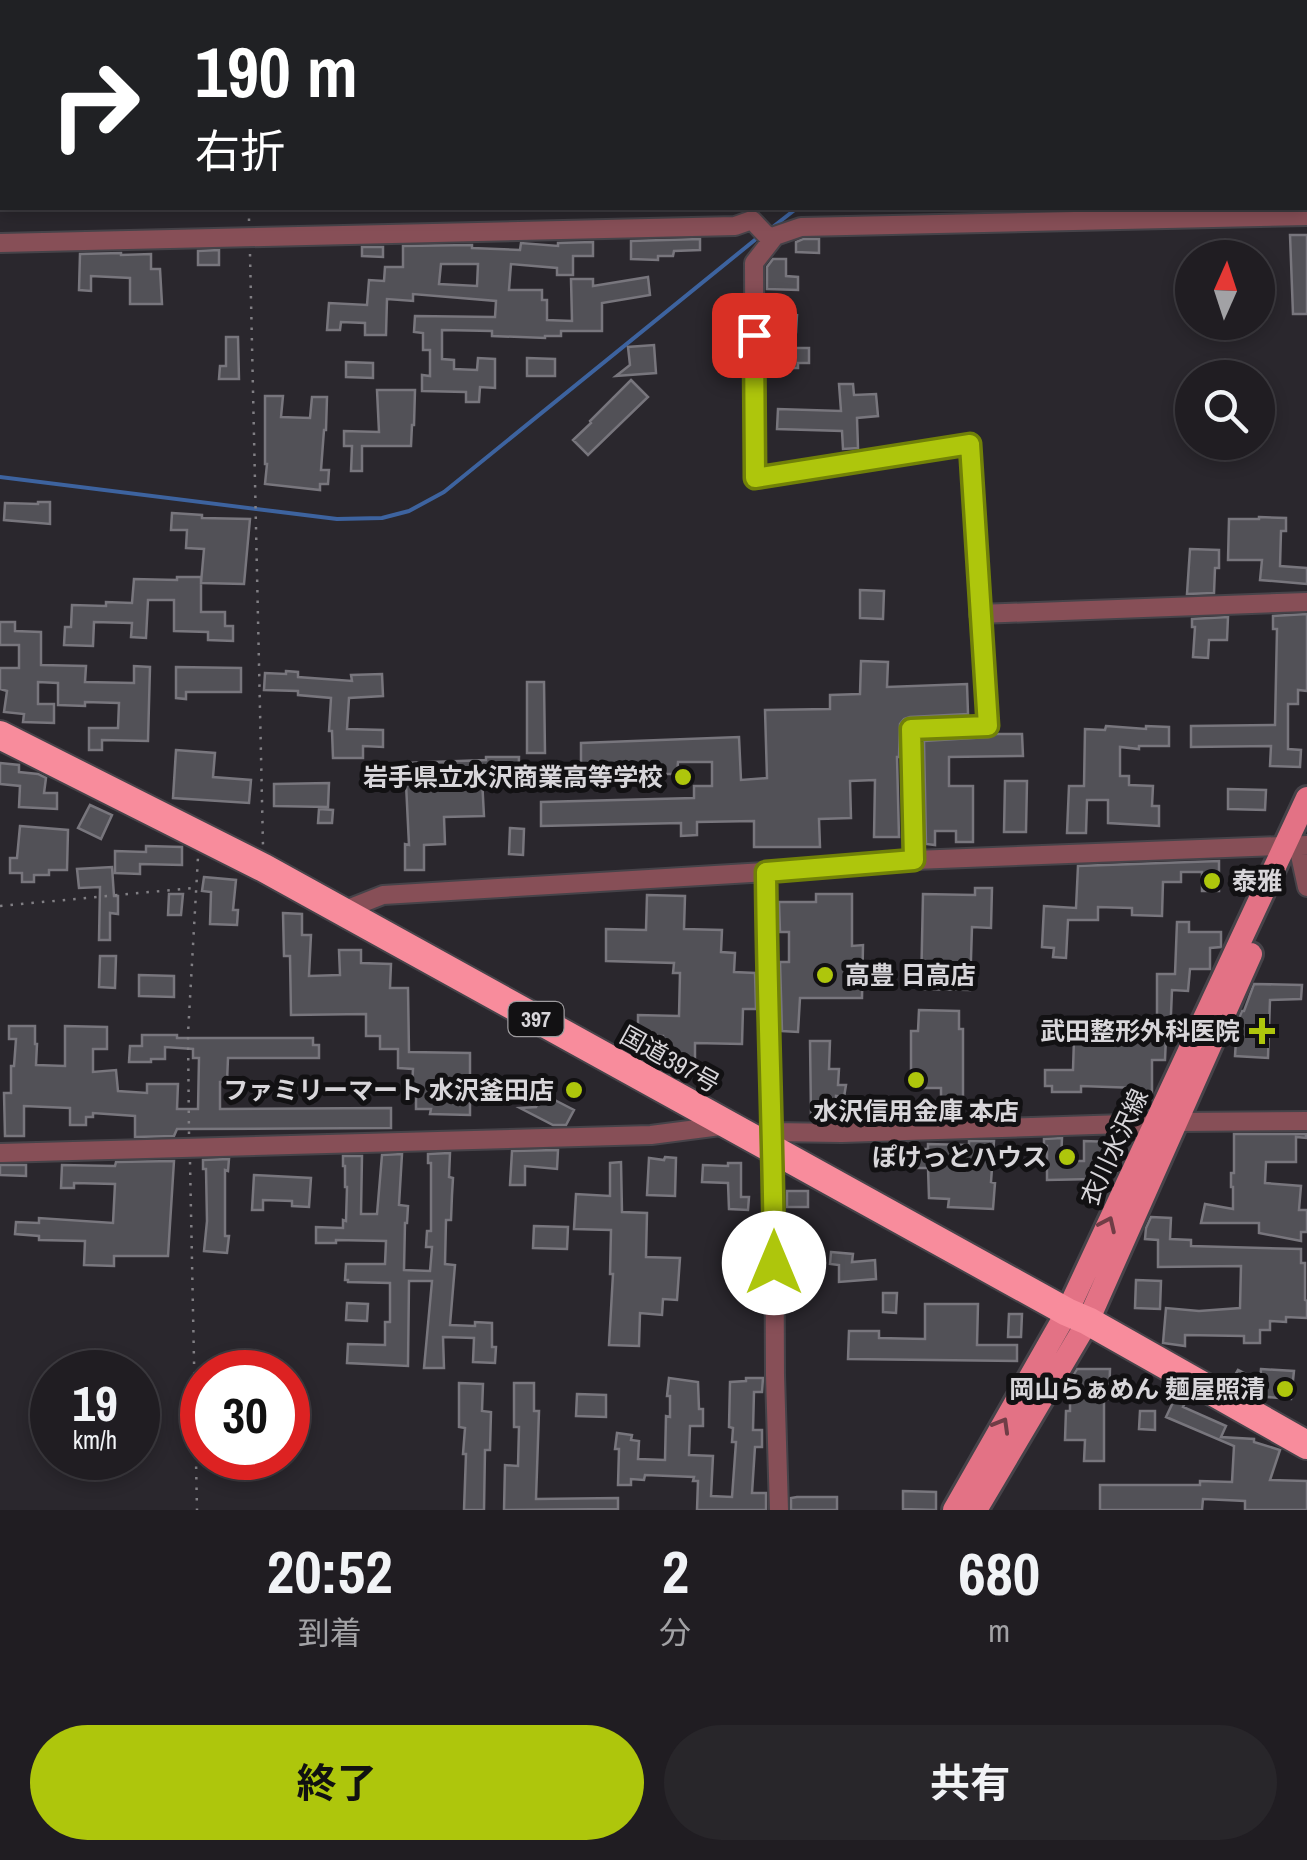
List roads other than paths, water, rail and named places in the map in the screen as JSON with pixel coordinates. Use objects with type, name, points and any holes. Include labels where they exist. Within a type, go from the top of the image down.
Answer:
[{"type":"highway","name":"国道397号","points":[[0,735],[264,868],[728,1125],[773,1142],[1307,1444]]},
{"type":"main road","name":"衣川水沢線","points":[[976,1510],[1077,1317],[1299,842],[1307,798]]},
{"type":"main road","name":"衣川水沢線","points":[[954,1510],[1077,1317]]},
{"type":"street","points":[[767,234],[800,227],[1307,216]]},
{"type":"street","points":[[0,243],[735,226],[752,220],[767,234]]},
{"type":"street","points":[[767,234],[754,263],[755,478],[970,444],[988,726],[911,729],[914,860]]},
{"type":"street","points":[[979,614],[1307,602]]},
{"type":"street","points":[[340,912],[383,895],[914,860],[1299,842],[1307,887]]},
{"type":"street","points":[[766,872],[779,1510]]},
{"type":"street","points":[[773,1142],[842,1133],[1307,1121]]},
{"type":"street","points":[[0,1153],[651,1135],[728,1125]]},
{"type":"waterway","points":[[769,230],[794,210]]},
{"type":"waterway","points":[[0,477],[337,519],[382,518],[409,511],[444,492],[761,235]]},
{"type":"place","name":"岩手県立水沢商業高等学校","points":[[683,777]]},
{"type":"place","name":"泰雅","points":[[1212,881]]},
{"type":"place","name":"高豊 日高店","points":[[825,975]]},
{"type":"place","name":"武田整形外科医院","points":[[1262,1031]]},
{"type":"place","name":"水沢信用金庫 本店","points":[[916,1080]]},
{"type":"place","name":"ファミリーマート 水沢釜田店","points":[[574,1090]]},
{"type":"place","name":"ぽけっとハウス","points":[[1067,1157]]},
{"type":"place","name":"岡山らぁめん 麺屋照清","points":[[1285,1389]]}]
